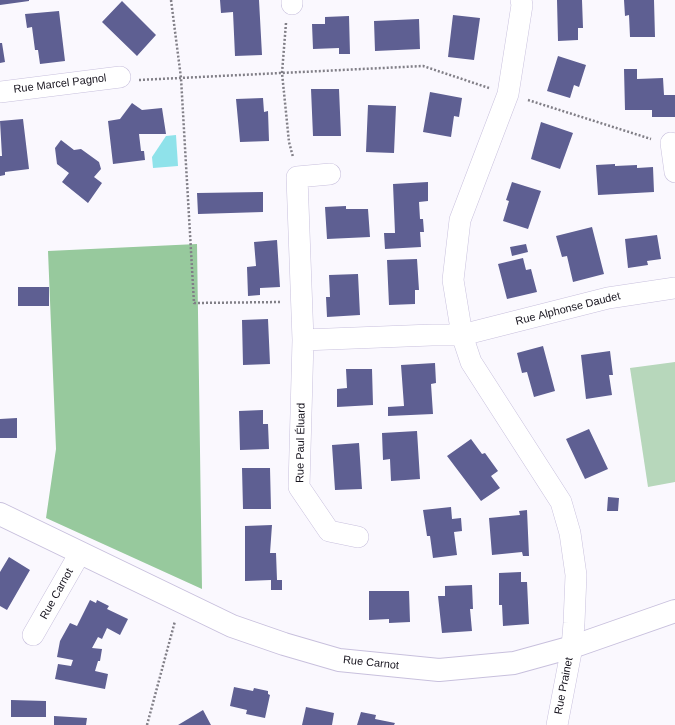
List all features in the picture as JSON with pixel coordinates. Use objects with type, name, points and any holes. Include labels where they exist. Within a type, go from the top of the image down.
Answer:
[{"type":"street","name":"Rue Prainet","points":[[521,0],[522,5],[508,94],[460,220],[453,280],[462,335],[471,362],[562,502],[570,533],[576,575],[572,647],[557,725]]},
{"type":"street","name":"Rue Marcel Pagnol","points":[[0,92],[120,77]]},
{"type":"street","points":[[671,144],[675,172]]},
{"type":"street","points":[[297,177],[330,174]]},
{"type":"street","name":"Rue Paul Éluard","points":[[297,177],[303,340],[299,487],[329,531],[358,537]]},
{"type":"street","name":"Rue Alphonse Daudet","points":[[462,335],[608,298],[675,288]]},
{"type":"street","points":[[303,340],[462,335]]},
{"type":"street","name":"Rue Carnot","points":[[0,514],[232,626],[284,644],[339,660],[439,670],[514,662],[572,647],[675,611]]},
{"type":"street","name":"Rue Carnot","points":[[33,636],[80,553]]},
{"type":"path","points":[[171,0],[181,78],[194,303],[278,302]]},
{"type":"path","points":[[292,2],[287,18],[282,73],[289,142],[297,177]]},
{"type":"path","points":[[120,77],[133,80],[422,66],[630,134],[671,144]]},
{"type":"path","points":[[147,725],[182,602]]},
{"type":"green space","points":[[197,244],[202,589],[46,518],[56,449],[48,251]]},
{"type":"green space","points":[[675,362],[675,482],[648,487],[630,368]]},
{"type":"water","points":[[176,135],[178,166],[153,168],[152,157],[166,136]]},
{"type":"building","points":[[0,0],[29,0],[29,1],[0,5]]},
{"type":"building","points":[[220,0],[259,0],[262,55],[235,56],[233,12],[221,13]]},
{"type":"building","points":[[557,0],[582,0],[583,28],[578,28],[578,40],[558,41]]},
{"type":"building","points":[[624,0],[654,0],[655,37],[630,37],[629,15],[625,16]]},
{"type":"building","points":[[122,1],[156,35],[137,56],[102,22]]},
{"type":"building","points":[[59,11],[65,61],[40,64],[38,50],[35,50],[32,27],[27,28],[25,14]]},
{"type":"building","points":[[453,15],[480,18],[474,60],[448,57]]},
{"type":"building","points":[[349,16],[350,54],[339,54],[339,48],[313,49],[312,24],[325,24],[325,17]]},
{"type":"building","points":[[419,19],[420,49],[375,51],[374,21]]},
{"type":"building","points":[[0,43],[2,43],[5,62],[0,63]]},
{"type":"building","points":[[558,56],[586,65],[579,87],[574,85],[570,98],[547,91]]},
{"type":"building","points":[[624,69],[637,69],[637,79],[663,78],[664,95],[675,95],[675,117],[652,117],[652,110],[625,110]]},
{"type":"building","points":[[311,89],[339,89],[341,136],[313,136]]},
{"type":"building","points":[[430,92],[462,98],[459,117],[454,116],[451,137],[423,132]]},
{"type":"building","points":[[263,98],[264,112],[268,111],[269,141],[240,142],[236,99]]},
{"type":"building","points":[[132,103],[142,110],[162,108],[166,134],[139,134],[141,151],[144,151],[145,160],[113,164],[108,121],[120,119]]},
{"type":"building","points":[[368,105],[396,106],[394,153],[366,152]]},
{"type":"building","points":[[23,119],[29,169],[5,172],[5,175],[0,176],[0,156],[2,156],[0,121]]},
{"type":"building","points":[[541,122],[573,133],[560,169],[531,159]]},
{"type":"building","points":[[61,140],[74,150],[81,149],[99,162],[101,169],[94,177],[102,183],[88,203],[62,182],[69,173],[57,164],[55,148]]},
{"type":"building","points":[[615,164],[615,166],[637,165],[637,168],[653,167],[654,192],[598,195],[596,165]]},
{"type":"building","points":[[428,182],[428,201],[419,202],[420,219],[423,219],[424,232],[420,232],[421,247],[385,249],[384,233],[395,233],[393,184]]},
{"type":"building","points":[[512,182],[541,191],[528,229],[503,221],[509,201],[506,200]]},
{"type":"building","points":[[263,192],[263,212],[198,214],[197,193]]},
{"type":"building","points":[[346,206],[346,209],[368,209],[370,237],[327,239],[325,207]]},
{"type":"building","points":[[592,227],[604,274],[573,282],[567,256],[562,257],[556,236]]},
{"type":"building","points":[[657,235],[661,259],[647,261],[648,265],[628,268],[625,239]]},
{"type":"building","points":[[277,240],[280,287],[260,288],[260,295],[248,296],[247,267],[256,266],[254,242]]},
{"type":"building","points":[[526,244],[528,252],[512,256],[510,247]]},
{"type":"building","points":[[523,258],[526,270],[531,269],[537,292],[507,299],[498,264]]},
{"type":"building","points":[[417,259],[419,290],[415,290],[415,304],[389,305],[387,260]]},
{"type":"building","points":[[358,274],[360,315],[327,317],[326,297],[330,297],[329,275]]},
{"type":"building","points":[[18,287],[49,287],[49,306],[18,306]]},
{"type":"building","points":[[268,319],[270,364],[243,365],[242,320]]},
{"type":"building","points":[[543,346],[555,391],[534,397],[527,372],[522,373],[517,353]]},
{"type":"building","points":[[610,351],[613,375],[609,375],[612,395],[586,399],[581,355]]},
{"type":"building","points":[[435,363],[436,383],[431,384],[433,414],[388,416],[388,407],[404,406],[401,365]]},
{"type":"building","points":[[346,369],[372,369],[373,405],[337,407],[337,389],[347,388]]},
{"type":"building","points":[[263,410],[263,424],[268,424],[269,449],[240,450],[239,411]]},
{"type":"building","points":[[17,418],[17,438],[0,438],[0,419]]},
{"type":"building","points":[[589,429],[608,469],[585,479],[566,439]]},
{"type":"building","points":[[417,431],[420,479],[391,481],[390,459],[383,460],[382,433]]},
{"type":"building","points":[[471,439],[482,454],[485,453],[498,471],[491,476],[500,488],[481,501],[447,456]]},
{"type":"building","points":[[359,443],[362,489],[335,490],[332,445]]},
{"type":"building","points":[[242,468],[270,468],[271,509],[243,509]]},
{"type":"building","points":[[608,497],[619,498],[618,511],[607,511]]},
{"type":"building","points":[[451,507],[452,519],[461,518],[462,531],[454,532],[457,555],[433,558],[430,536],[427,536],[423,510]]},
{"type":"building","points":[[527,510],[529,556],[523,556],[522,552],[492,555],[489,518],[520,515],[519,511]]},
{"type":"building","points":[[272,525],[270,553],[276,553],[277,580],[282,580],[282,590],[271,590],[271,580],[245,581],[245,526]]},
{"type":"building","points":[[9,557],[30,570],[7,610],[0,606],[0,572]]},
{"type":"building","points":[[521,572],[521,582],[527,582],[529,624],[503,626],[502,605],[499,605],[499,573]]},
{"type":"building","points":[[472,585],[473,609],[470,609],[472,631],[442,633],[438,596],[445,596],[445,586]]},
{"type":"building","points":[[369,591],[409,591],[410,622],[389,623],[389,619],[369,620]]},
{"type":"building","points":[[90,600],[96,603],[97,600],[109,606],[107,609],[128,619],[120,635],[107,628],[102,639],[98,637],[92,648],[102,649],[100,661],[98,661],[95,671],[108,674],[105,689],[55,679],[58,664],[71,666],[73,660],[57,657],[60,641],[70,623],[77,626]]},
{"type":"building","points":[[234,687],[253,691],[254,688],[268,691],[268,694],[270,695],[265,718],[246,714],[247,710],[230,706]]},
{"type":"building","points":[[11,700],[46,701],[46,717],[11,717]]},
{"type":"building","points":[[306,707],[334,713],[332,725],[302,725]]},
{"type":"building","points":[[203,710],[211,725],[178,725]]},
{"type":"building","points":[[361,712],[376,715],[375,719],[395,723],[394,725],[357,725]]},
{"type":"building","points":[[54,716],[87,718],[86,725],[54,725]]}]
